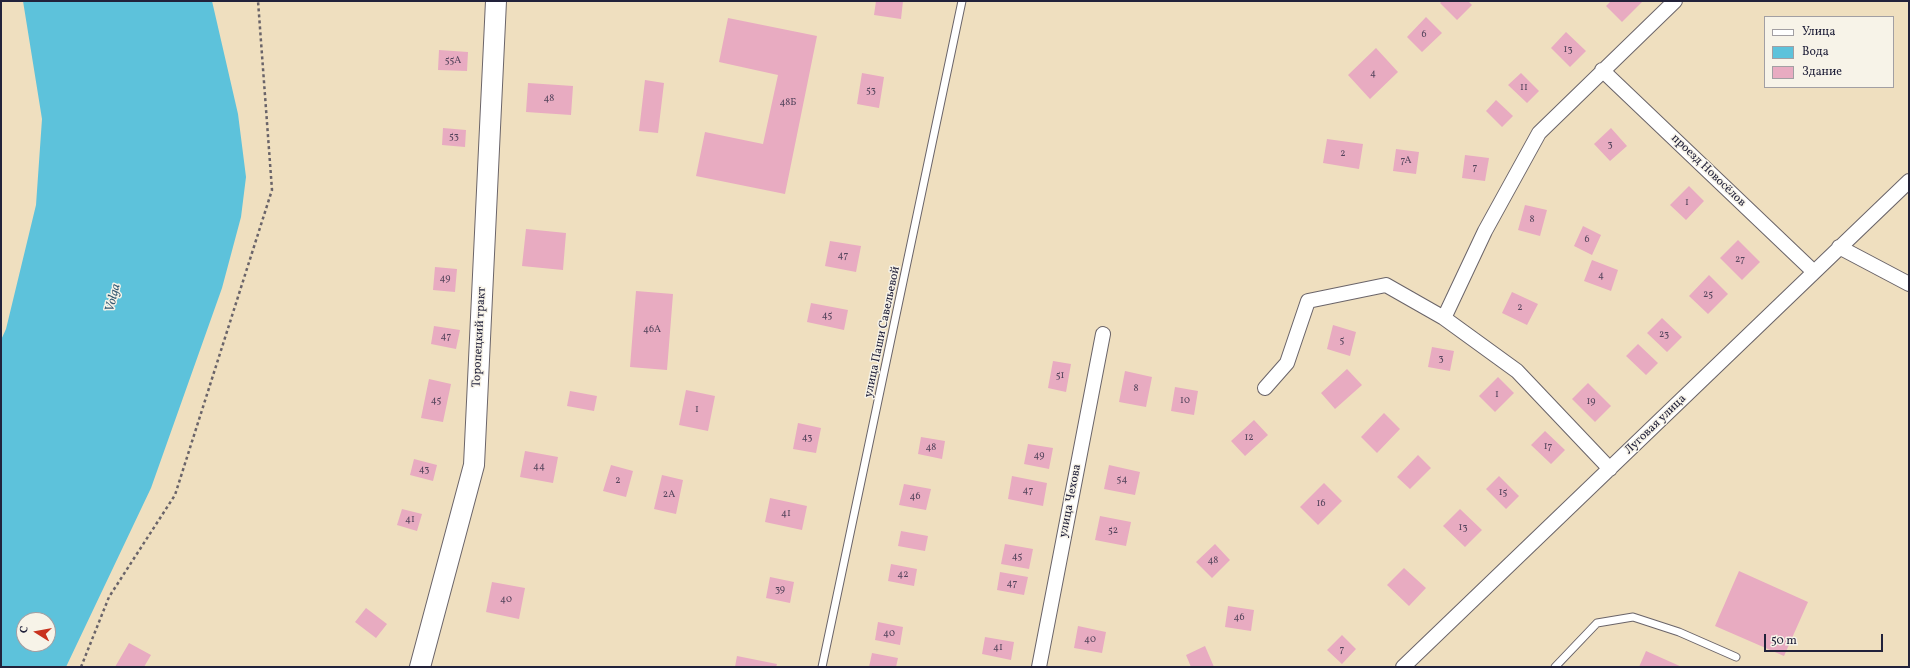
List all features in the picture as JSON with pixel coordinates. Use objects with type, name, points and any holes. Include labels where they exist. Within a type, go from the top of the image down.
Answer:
[{"type":"main road","name":"Торопецкий тракт","points":[[420,667],[474,465],[496,1]]},
{"type":"street","points":[[1444,318],[1485,232],[1539,133],[1602,70],[1675,1]]},
{"type":"street","name":"проезд Новосёлов","points":[[1602,70],[1814,272]]},
{"type":"street","name":"Луговая улица","points":[[1402,667],[1610,470],[1909,181]]},
{"type":"street","points":[[1839,247],[1909,284]]},
{"type":"street","points":[[1265,388],[1286,363],[1308,301],[1386,285],[1444,318],[1517,371],[1610,470]]},
{"type":"street","name":"улица Чехова","points":[[1039,667],[1103,334]]},
{"type":"lane","name":"улица Паши Савельевой","points":[[822,667],[962,1]]},
{"type":"lane","points":[[1555,667],[1597,623],[1633,617],[1679,632],[1736,657]]},
{"type":"path","points":[[81,667],[109,597],[175,495],[272,190],[258,1]]},
{"type":"water","name":"Volga","points":[[23,1],[212,1],[238,114],[246,177],[241,217],[222,288],[151,488],[66,667],[1,667],[1,340],[6,329],[36,205],[42,119]]},
{"type":"building","points":[[876,1],[903,1],[901,19],[874,15]]},
{"type":"building","points":[[1442,1],[1468,1],[1472,5],[1457,20],[1440,3]]},
{"type":"building","points":[[1611,1],[1643,1],[1622,22],[1606,6]]},
{"type":"building","points":[[1426,17],[1442,33],[1422,52],[1407,37]]},
{"type":"building","points":[[728,18],[817,36],[785,194],[696,176],[705,132],[763,144],[778,75],[719,62]]},
{"type":"building","points":[[1566,32],[1586,51],[1570,67],[1551,48]]},
{"type":"building","points":[[1376,48],[1398,72],[1370,99],[1348,75]]},
{"type":"building","points":[[439,50],[468,52],[467,71],[438,70]]},
{"type":"building","points":[[862,73],[884,77],[879,108],[857,104]]},
{"type":"building","points":[[1521,73],[1539,91],[1527,103],[1508,85]]},
{"type":"building","points":[[645,80],[664,83],[658,133],[639,131]]},
{"type":"building","points":[[528,83],[573,86],[571,115],[526,112]]},
{"type":"building","points":[[1496,100],[1513,116],[1502,127],[1486,111]]},
{"type":"building","points":[[443,128],[466,130],[465,147],[442,145]]},
{"type":"building","points":[[1611,128],[1627,146],[1610,161],[1594,144]]},
{"type":"building","points":[[1327,139],[1363,144],[1359,169],[1323,163]]},
{"type":"building","points":[[1396,149],[1419,152],[1416,174],[1393,171]]},
{"type":"building","points":[[1465,155],[1489,158],[1485,181],[1462,178]]},
{"type":"building","points":[[1689,186],[1704,201],[1686,220],[1670,205]]},
{"type":"building","points":[[1525,205],[1547,210],[1540,236],[1518,230]]},
{"type":"building","points":[[1583,226],[1601,235],[1592,255],[1574,246]]},
{"type":"building","points":[[526,229],[566,233],[563,270],[522,266]]},
{"type":"building","points":[[1738,240],[1760,262],[1742,280],[1720,258]]},
{"type":"building","points":[[830,241],[861,246],[856,272],[825,266]]},
{"type":"building","points":[[1592,260],[1618,270],[1611,291],[1584,281]]},
{"type":"building","points":[[435,267],[457,269],[455,292],[433,290]]},
{"type":"building","points":[[1709,275],[1728,294],[1708,314],[1689,296]]},
{"type":"building","points":[[636,291],[673,294],[667,370],[630,367]]},
{"type":"building","points":[[1512,292],[1538,304],[1527,325],[1502,313]]},
{"type":"building","points":[[811,303],[848,310],[844,330],[807,322]]},
{"type":"building","points":[[1662,318],[1682,337],[1667,352],[1647,333]]},
{"type":"building","points":[[1333,325],[1356,332],[1350,356],[1327,349]]},
{"type":"building","points":[[434,326],[460,330],[456,349],[431,344]]},
{"type":"building","points":[[1638,344],[1658,363],[1646,375],[1626,356]]},
{"type":"building","points":[[1432,347],[1454,351],[1450,371],[1428,367]]},
{"type":"building","points":[[1053,361],[1071,364],[1066,392],[1048,388]]},
{"type":"building","points":[[1347,369],[1362,385],[1335,409],[1321,393]]},
{"type":"building","points":[[1125,371],[1152,377],[1146,407],[1119,402]]},
{"type":"building","points":[[1498,377],[1514,393],[1495,412],[1479,396]]},
{"type":"building","points":[[429,379],[451,384],[443,422],[421,418]]},
{"type":"building","points":[[1588,383],[1611,406],[1595,422],[1572,399]]},
{"type":"building","points":[[1175,387],[1198,391],[1194,415],[1171,411]]},
{"type":"building","points":[[686,390],[715,396],[708,431],[679,425]]},
{"type":"building","points":[[570,391],[597,396],[594,411],[567,406]]},
{"type":"building","points":[[1384,413],[1400,429],[1377,453],[1361,437]]},
{"type":"building","points":[[1254,420],[1268,435],[1245,456],[1231,441]]},
{"type":"building","points":[[798,423],[821,428],[816,453],[793,449]]},
{"type":"building","points":[[1545,431],[1565,450],[1551,464],[1531,445]]},
{"type":"building","points":[[921,437],[945,441],[942,459],[918,454]]},
{"type":"building","points":[[1028,444],[1053,448],[1049,469],[1024,464]]},
{"type":"building","points":[[525,451],[558,457],[553,483],[520,477]]},
{"type":"building","points":[[1418,455],[1431,468],[1410,489],[1397,477]]},
{"type":"building","points":[[414,459],[437,465],[433,481],[410,475]]},
{"type":"building","points":[[611,465],[633,471],[626,497],[603,491]]},
{"type":"building","points":[[1109,465],[1140,472],[1135,495],[1104,489]]},
{"type":"building","points":[[662,475],[683,480],[676,514],[654,509]]},
{"type":"building","points":[[1012,476],[1047,483],[1043,506],[1008,499]]},
{"type":"building","points":[[1499,476],[1519,496],[1506,509],[1486,489]]},
{"type":"building","points":[[1324,483],[1342,501],[1318,525],[1300,507]]},
{"type":"building","points":[[904,484],[931,489],[926,510],[899,505]]},
{"type":"building","points":[[770,498],[807,506],[802,530],[765,522]]},
{"type":"building","points":[[402,509],[422,514],[417,531],[397,525]]},
{"type":"building","points":[[1460,509],[1482,530],[1465,547],[1443,526]]},
{"type":"building","points":[[1100,516],[1131,522],[1126,546],[1095,540]]},
{"type":"building","points":[[901,531],[928,536],[925,551],[898,546]]},
{"type":"building","points":[[1005,544],[1033,549],[1029,569],[1001,564]]},
{"type":"building","points":[[1215,544],[1230,560],[1212,578],[1196,562]]},
{"type":"building","points":[[891,564],[917,569],[914,586],[888,581]]},
{"type":"building","points":[[1404,568],[1426,588],[1409,606],[1387,585]]},
{"type":"building","points":[[1739,571],[1808,602],[1784,656],[1715,626]]},
{"type":"building","points":[[1000,572],[1028,577],[1024,595],[997,590]]},
{"type":"building","points":[[770,577],[794,582],[790,603],[766,598]]},
{"type":"building","points":[[492,582],[525,588],[519,619],[486,612]]},
{"type":"building","points":[[1228,606],[1254,610],[1251,631],[1225,627]]},
{"type":"building","points":[[366,608],[387,624],[376,638],[355,622]]},
{"type":"building","points":[[878,622],[903,627],[900,645],[875,640]]},
{"type":"building","points":[[1078,626],[1106,632],[1102,653],[1074,648]]},
{"type":"building","points":[[1342,635],[1356,649],[1342,664],[1327,650]]},
{"type":"building","points":[[985,637],[1014,642],[1011,660],[982,654]]},
{"type":"building","points":[[129,643],[151,655],[144,667],[115,667]]},
{"type":"building","points":[[1205,646],[1214,667],[1191,667],[1186,655]]},
{"type":"building","points":[[1646,651],[1682,667],[1639,667]]},
{"type":"building","points":[[872,653],[898,658],[896,667],[869,667]]},
{"type":"building","points":[[737,656],[777,664],[776,667],[735,667]]}]
